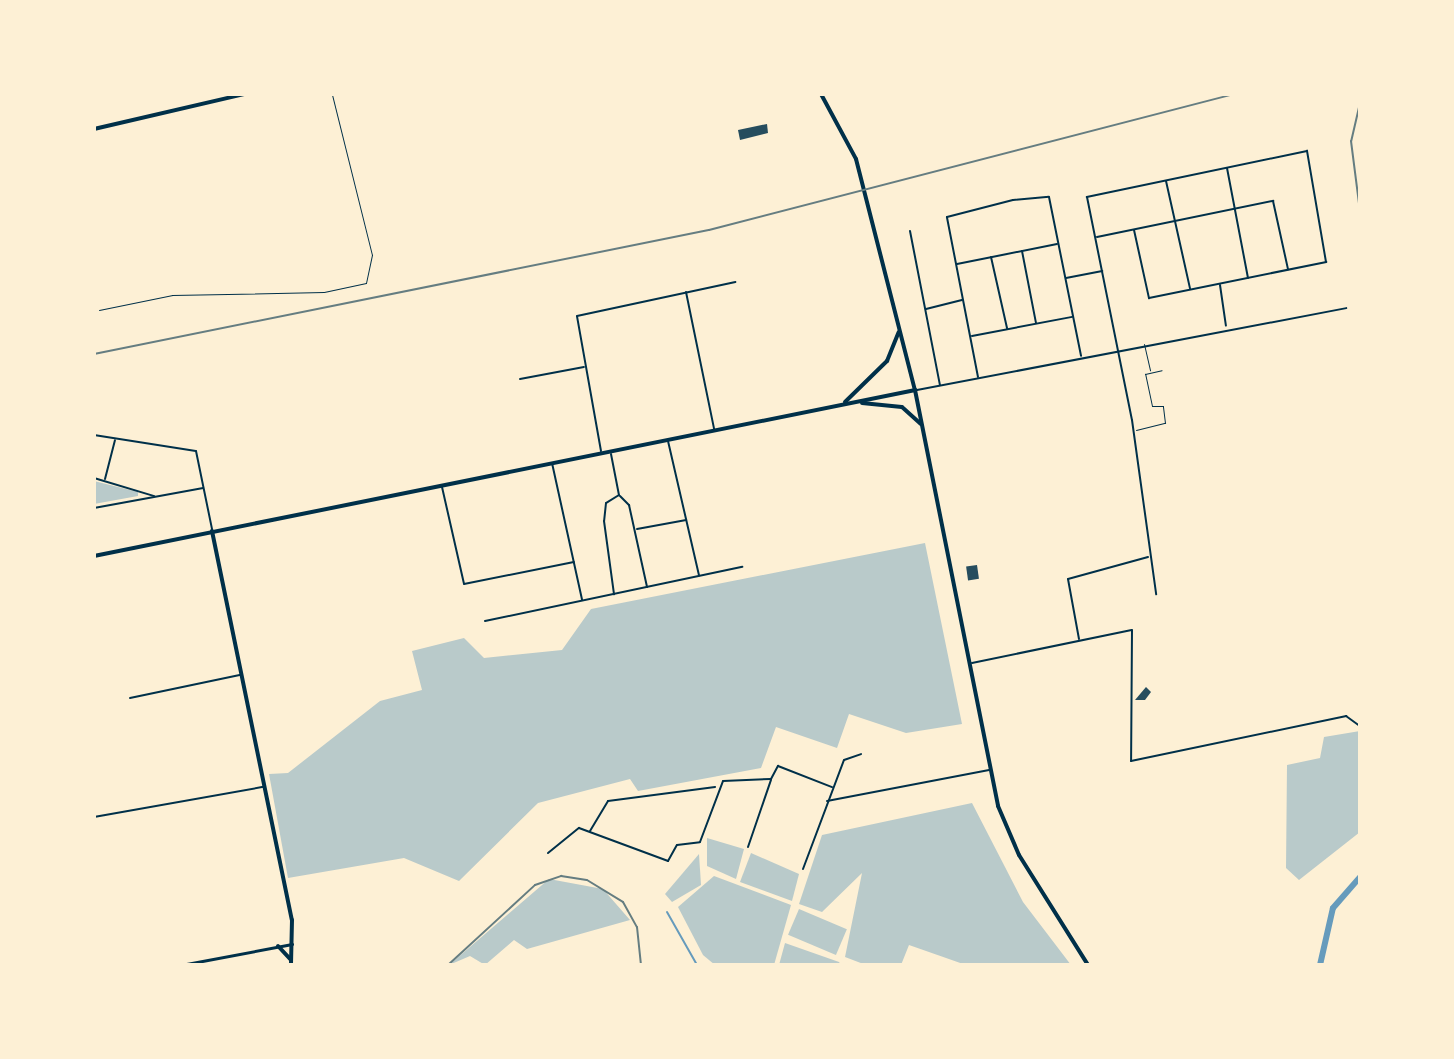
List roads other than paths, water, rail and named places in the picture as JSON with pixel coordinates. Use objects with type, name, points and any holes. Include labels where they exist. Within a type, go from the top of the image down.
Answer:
[{"type":"main road","points":[[94,129],[244,94]]},
{"type":"main road","points":[[821,94],[842,125],[860,176],[900,329],[991,770],[1014,846],[1088,965]]},
{"type":"main road","points":[[841,405],[887,361],[900,329]]},
{"type":"main road","points":[[94,556],[915,390]]},
{"type":"main road","points":[[841,405],[885,402],[905,408],[922,426]]},
{"type":"main road","points":[[212,531],[264,787],[292,944],[291,963]]},
{"type":"main road","points":[[278,946],[291,963]]},
{"type":"street","points":[[1134,230],[1149,298],[1326,262],[1307,151],[1087,197],[1134,431],[1156,594]]},
{"type":"street","points":[[1227,167],[1248,278]]},
{"type":"street","points":[[1166,180],[1190,290]]},
{"type":"street","points":[[979,379],[947,217],[1049,197],[1082,358]]},
{"type":"street","points":[[1095,237],[1274,202],[1288,270]]},
{"type":"street","points":[[910,231],[940,386]]},
{"type":"street","points":[[956,264],[1058,244]]},
{"type":"street","points":[[1022,251],[1036,324]]},
{"type":"street","points":[[991,257],[1007,329]]},
{"type":"street","points":[[1065,279],[1102,271]]},
{"type":"street","points":[[601,452],[578,315],[735,282]]},
{"type":"street","points":[[1220,284],[1226,328]]},
{"type":"street","points":[[686,292],[714,430]]},
{"type":"street","points":[[926,309],[963,300]]},
{"type":"street","points":[[915,390],[1226,328],[1346,308]]},
{"type":"street","points":[[970,336],[1073,317]]},
{"type":"street","points":[[520,379],[586,367]]},
{"type":"street","points":[[94,435],[196,451],[212,531]]},
{"type":"street","points":[[667,439],[699,576]]},
{"type":"street","points":[[104,481],[115,440]]},
{"type":"street","points":[[610,450],[619,495],[634,529],[647,589]]},
{"type":"street","points":[[552,462],[582,600]]},
{"type":"street","points":[[94,478],[155,497]]},
{"type":"street","points":[[442,485],[464,584],[574,562]]},
{"type":"street","points":[[94,508],[204,487]]},
{"type":"street","points":[[614,595],[604,521],[606,503],[619,495]]},
{"type":"street","points":[[634,529],[687,519]]},
{"type":"street","points":[[1079,641],[1068,579],[1149,557]]},
{"type":"street","points":[[485,621],[742,567]]},
{"type":"street","points":[[971,664],[1132,630],[1131,761],[1346,716],[1360,726]]},
{"type":"street","points":[[130,698],[241,675]]},
{"type":"street","points":[[803,869],[844,760],[861,754]]},
{"type":"street","points":[[748,847],[778,766],[832,787]]},
{"type":"street","points":[[827,801],[991,770]]},
{"type":"street","points":[[590,831],[608,801],[771,779]]},
{"type":"street","points":[[94,817],[264,787]]},
{"type":"street","points":[[548,853],[573,829],[590,831],[668,861],[677,845],[700,842],[716,787]]},
{"type":"street","points":[[181,965],[292,944]]},
{"type":"lane","points":[[99,310],[172,295],[324,292],[366,283],[372,255],[332,94]]},
{"type":"lane","points":[[1134,431],[1166,420],[1163,406],[1152,406],[1144,344]]},
{"type":"lane","points":[[1150,372],[1162,370]]},
{"type":"waterway","points":[[1320,965],[1333,908],[1360,877]]},
{"type":"waterway","points":[[667,912],[697,965]]},
{"type":"railway","points":[[94,354],[709,230],[1234,94]]},
{"type":"railway","points":[[1360,103],[1351,141],[1360,211]]},
{"type":"railway","points":[[448,965],[535,885],[561,876],[587,880],[623,902],[637,927],[641,965]]}]
